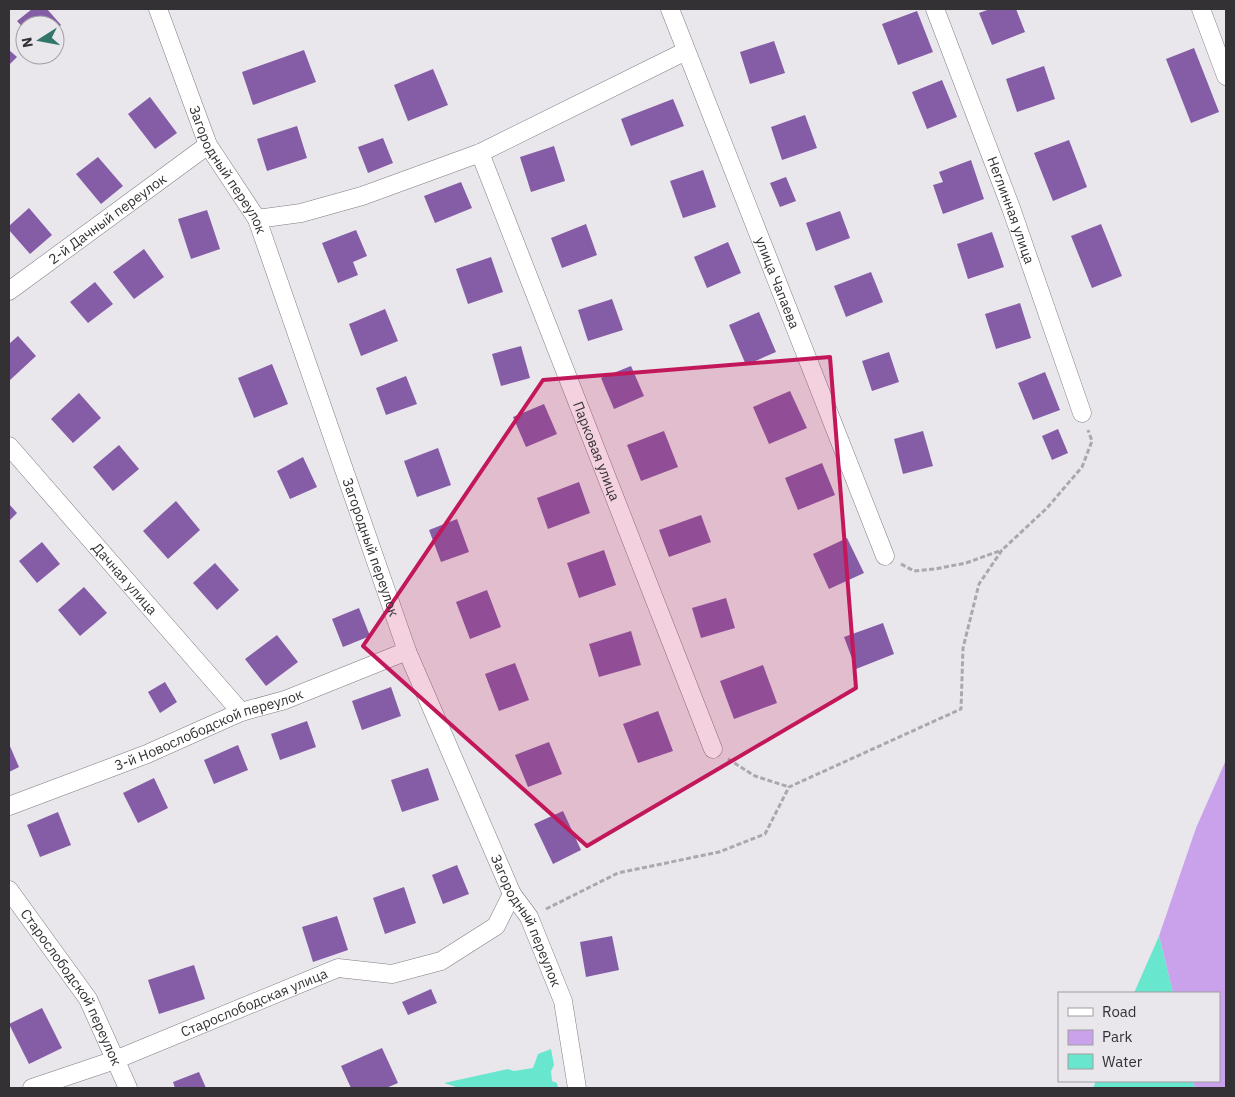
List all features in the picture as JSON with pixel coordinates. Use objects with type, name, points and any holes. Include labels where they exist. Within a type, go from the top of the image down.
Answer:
[{"type":"street","name":"Загородный переулок","points":[[158,9],[208,146],[257,218],[406,651],[512,894],[529,917],[563,1001],[577,1088]]},
{"type":"street","name":"улица Чапаева","points":[[670,9],[885,556]]},
{"type":"street","name":"Неглинная улица","points":[[935,9],[1011,208],[1082,413]]},
{"type":"street","points":[[1201,9],[1226,76]]},
{"type":"street","points":[[257,218],[301,213],[362,196],[480,153],[686,51]]},
{"type":"street","name":"2-й Дачный переулок","points":[[9,291],[208,146]]},
{"type":"street","name":"Парковая улица","points":[[480,153],[713,749]]},
{"type":"street","name":"Дачная улица","points":[[9,446],[241,712]]},
{"type":"street","name":"3-й Новослободской переулок","points":[[9,806],[147,754],[241,712],[285,700],[406,651]]},
{"type":"street","name":"Старослободской переулок","points":[[9,890],[88,999],[128,1088]]},
{"type":"street","name":"Старослободская улица","points":[[32,1088],[115,1060],[338,968],[392,974],[442,961],[496,926],[512,894]]},
{"type":"path","points":[[529,917],[618,873],[719,852],[765,834],[789,787],[961,709],[963,648],[979,584],[1002,550],[1047,508],[1082,467],[1092,441],[1082,413]]},
{"type":"path","points":[[885,556],[914,571],[935,570],[966,563],[1002,550]]},
{"type":"path","points":[[713,749],[755,776],[789,787]]},
{"type":"highlighted area","points":[[830,357],[856,688],[587,846],[363,646],[543,380]]},
{"type":"green space","points":[[1226,760],[1226,1088],[1195,1088],[1193,1082],[1220,1082],[1220,992],[1173,992],[1159,936],[1196,828]]},
{"type":"water","points":[[1159,936],[1173,992],[1134,992]]},
{"type":"water","points":[[551,1049],[554,1065],[551,1071],[552,1081],[557,1083],[558,1088],[459,1088],[444,1083],[508,1069],[514,1071],[533,1068],[538,1054]]},
{"type":"water","points":[[1096,1082],[1193,1082],[1195,1088],[1093,1088]]},
{"type":"building","points":[[32,9],[47,9],[52,15],[24,15]]},
{"type":"building","points":[[990,9],[1016,9],[1025,32],[992,45],[979,13]]},
{"type":"building","points":[[917,11],[933,52],[898,65],[882,24]]},
{"type":"building","points":[[774,41],[785,73],[750,84],[740,52]]},
{"type":"building","points":[[1194,48],[1219,112],[1191,123],[1166,59]]},
{"type":"building","points":[[9,50],[15,55],[15,59],[9,65]]},
{"type":"building","points":[[304,50],[316,82],[253,105],[242,72]]},
{"type":"building","points":[[1044,66],[1055,99],[1017,112],[1006,79]]},
{"type":"building","points":[[433,69],[448,105],[408,121],[394,85]]},
{"type":"building","points":[[942,80],[957,117],[927,129],[912,92]]},
{"type":"building","points":[[150,97],[177,133],[155,149],[128,114]]},
{"type":"building","points":[[673,99],[684,126],[631,146],[621,119]]},
{"type":"building","points":[[805,115],[817,148],[782,160],[771,127]]},
{"type":"building","points":[[297,126],[307,158],[267,171],[257,139]]},
{"type":"building","points":[[383,138],[393,163],[368,173],[358,147]]},
{"type":"building","points":[[1069,140],[1087,187],[1053,201],[1034,153]]},
{"type":"building","points":[[554,146],[565,181],[531,192],[520,157]]},
{"type":"building","points":[[98,157],[123,186],[101,204],[76,174]]},
{"type":"building","points":[[971,160],[984,199],[943,214],[933,185],[943,182],[939,172]]},
{"type":"building","points":[[703,170],[716,207],[683,218],[670,181]]},
{"type":"building","points":[[786,177],[796,201],[780,207],[770,183]]},
{"type":"building","points":[[461,182],[472,208],[435,223],[424,196]]},
{"type":"building","points":[[29,208],[52,235],[30,254],[9,230],[9,226]]},
{"type":"building","points":[[207,210],[220,249],[191,259],[178,219]]},
{"type":"building","points":[[840,211],[850,238],[816,251],[806,223]]},
{"type":"building","points":[[586,224],[597,255],[562,268],[551,238]]},
{"type":"building","points":[[1101,224],[1122,276],[1092,288],[1071,236]]},
{"type":"building","points":[[356,230],[367,256],[353,262],[358,275],[338,283],[322,243]]},
{"type":"building","points":[[992,232],[1004,267],[968,279],[957,244]]},
{"type":"building","points":[[728,242],[741,273],[707,288],[694,257]]},
{"type":"building","points":[[144,249],[164,277],[134,299],[113,272]]},
{"type":"building","points":[[491,257],[503,292],[468,304],[456,269]]},
{"type":"building","points":[[871,272],[883,302],[846,317],[834,286]]},
{"type":"building","points":[[95,282],[113,304],[88,323],[70,302]]},
{"type":"building","points":[[612,299],[623,330],[588,341],[578,310]]},
{"type":"building","points":[[1020,303],[1031,338],[996,349],[985,314]]},
{"type":"building","points":[[385,309],[398,341],[361,356],[349,324]]},
{"type":"building","points":[[759,312],[776,352],[746,365],[729,325]]},
{"type":"building","points":[[18,336],[36,356],[9,381],[9,344]]},
{"type":"building","points":[[521,346],[530,378],[501,386],[492,354]]},
{"type":"building","points":[[889,352],[899,382],[872,391],[862,361]]},
{"type":"building","points":[[272,364],[288,404],[254,418],[238,378]]},
{"type":"building","points":[[631,366],[644,396],[614,409],[601,378]]},
{"type":"building","points":[[1045,372],[1060,410],[1033,420],[1018,383]]},
{"type":"building","points":[[406,376],[417,404],[386,415],[376,388]]},
{"type":"building","points":[[790,391],[807,428],[769,444],[753,407]]},
{"type":"building","points":[[79,393],[101,418],[73,443],[51,419]]},
{"type":"building","points":[[544,404],[557,434],[526,447],[513,417]]},
{"type":"building","points":[[1058,429],[1068,453],[1052,460],[1042,436]]},
{"type":"building","points":[[664,431],[678,467],[641,481],[627,445]]},
{"type":"building","points":[[923,431],[933,466],[903,474],[894,439]]},
{"type":"building","points":[[119,445],[139,469],[113,491],[93,467]]},
{"type":"building","points":[[438,448],[451,485],[417,497],[404,461]]},
{"type":"building","points":[[303,457],[317,487],[290,499],[277,471]]},
{"type":"building","points":[[822,463],[835,495],[798,510],[785,478]]},
{"type":"building","points":[[579,482],[590,513],[548,529],[537,498]]},
{"type":"building","points":[[176,501],[200,530],[168,559],[143,531]]},
{"type":"building","points":[[9,504],[17,513],[9,521]]},
{"type":"building","points":[[701,515],[711,542],[669,557],[659,530]]},
{"type":"building","points":[[457,519],[469,552],[441,562],[429,530]]},
{"type":"building","points":[[847,538],[864,573],[829,589],[813,554]]},
{"type":"building","points":[[42,542],[60,564],[37,583],[19,561]]},
{"type":"building","points":[[604,550],[616,585],[579,598],[567,563]]},
{"type":"building","points":[[215,563],[239,590],[217,610],[193,583]]},
{"type":"building","points":[[84,587],[107,613],[80,636],[58,610]]},
{"type":"building","points":[[487,590],[501,627],[470,639],[456,602]]},
{"type":"building","points":[[726,598],[735,628],[701,638],[692,608]]},
{"type":"building","points":[[359,608],[370,636],[343,647],[332,619]]},
{"type":"building","points":[[883,623],[894,654],[856,669],[844,637]]},
{"type":"building","points":[[631,631],[641,665],[599,677],[589,644]]},
{"type":"building","points":[[277,635],[298,662],[266,686],[245,659]]},
{"type":"building","points":[[515,663],[529,700],[499,711],[485,674]]},
{"type":"building","points":[[763,665],[777,703],[734,719],[720,681]]},
{"type":"building","points":[[165,682],[177,702],[160,713],[148,692]]},
{"type":"building","points":[[391,687],[401,716],[362,730],[352,701]]},
{"type":"building","points":[[658,711],[673,751],[638,763],[623,724]]},
{"type":"building","points":[[307,721],[316,747],[280,760],[271,734]]},
{"type":"building","points":[[549,742],[562,774],[528,787],[515,755]]},
{"type":"building","points":[[9,744],[19,767],[9,772]]},
{"type":"building","points":[[238,745],[248,770],[214,784],[204,760]]},
{"type":"building","points":[[428,768],[439,800],[402,812],[391,780]]},
{"type":"building","points":[[154,778],[168,808],[138,823],[123,793]]},
{"type":"building","points":[[563,811],[581,850],[553,864],[534,824]]},
{"type":"building","points":[[58,812],[71,845],[40,857],[27,825]]},
{"type":"building","points":[[457,865],[469,894],[443,904],[432,875]]},
{"type":"building","points":[[404,887],[416,923],[385,934],[373,898]]},
{"type":"building","points":[[337,916],[348,950],[313,962],[302,927]]},
{"type":"building","points":[[612,936],[619,970],[586,977],[580,942]]},
{"type":"building","points":[[194,965],[205,999],[159,1014],[148,980]]},
{"type":"building","points":[[431,989],[437,1003],[408,1015],[402,1002]]},
{"type":"building","points":[[42,1008],[62,1048],[29,1064],[9,1024]]},
{"type":"building","points":[[382,1048],[398,1083],[386,1088],[351,1088],[341,1066]]},
{"type":"building","points":[[199,1072],[206,1088],[175,1088],[173,1082]]}]
